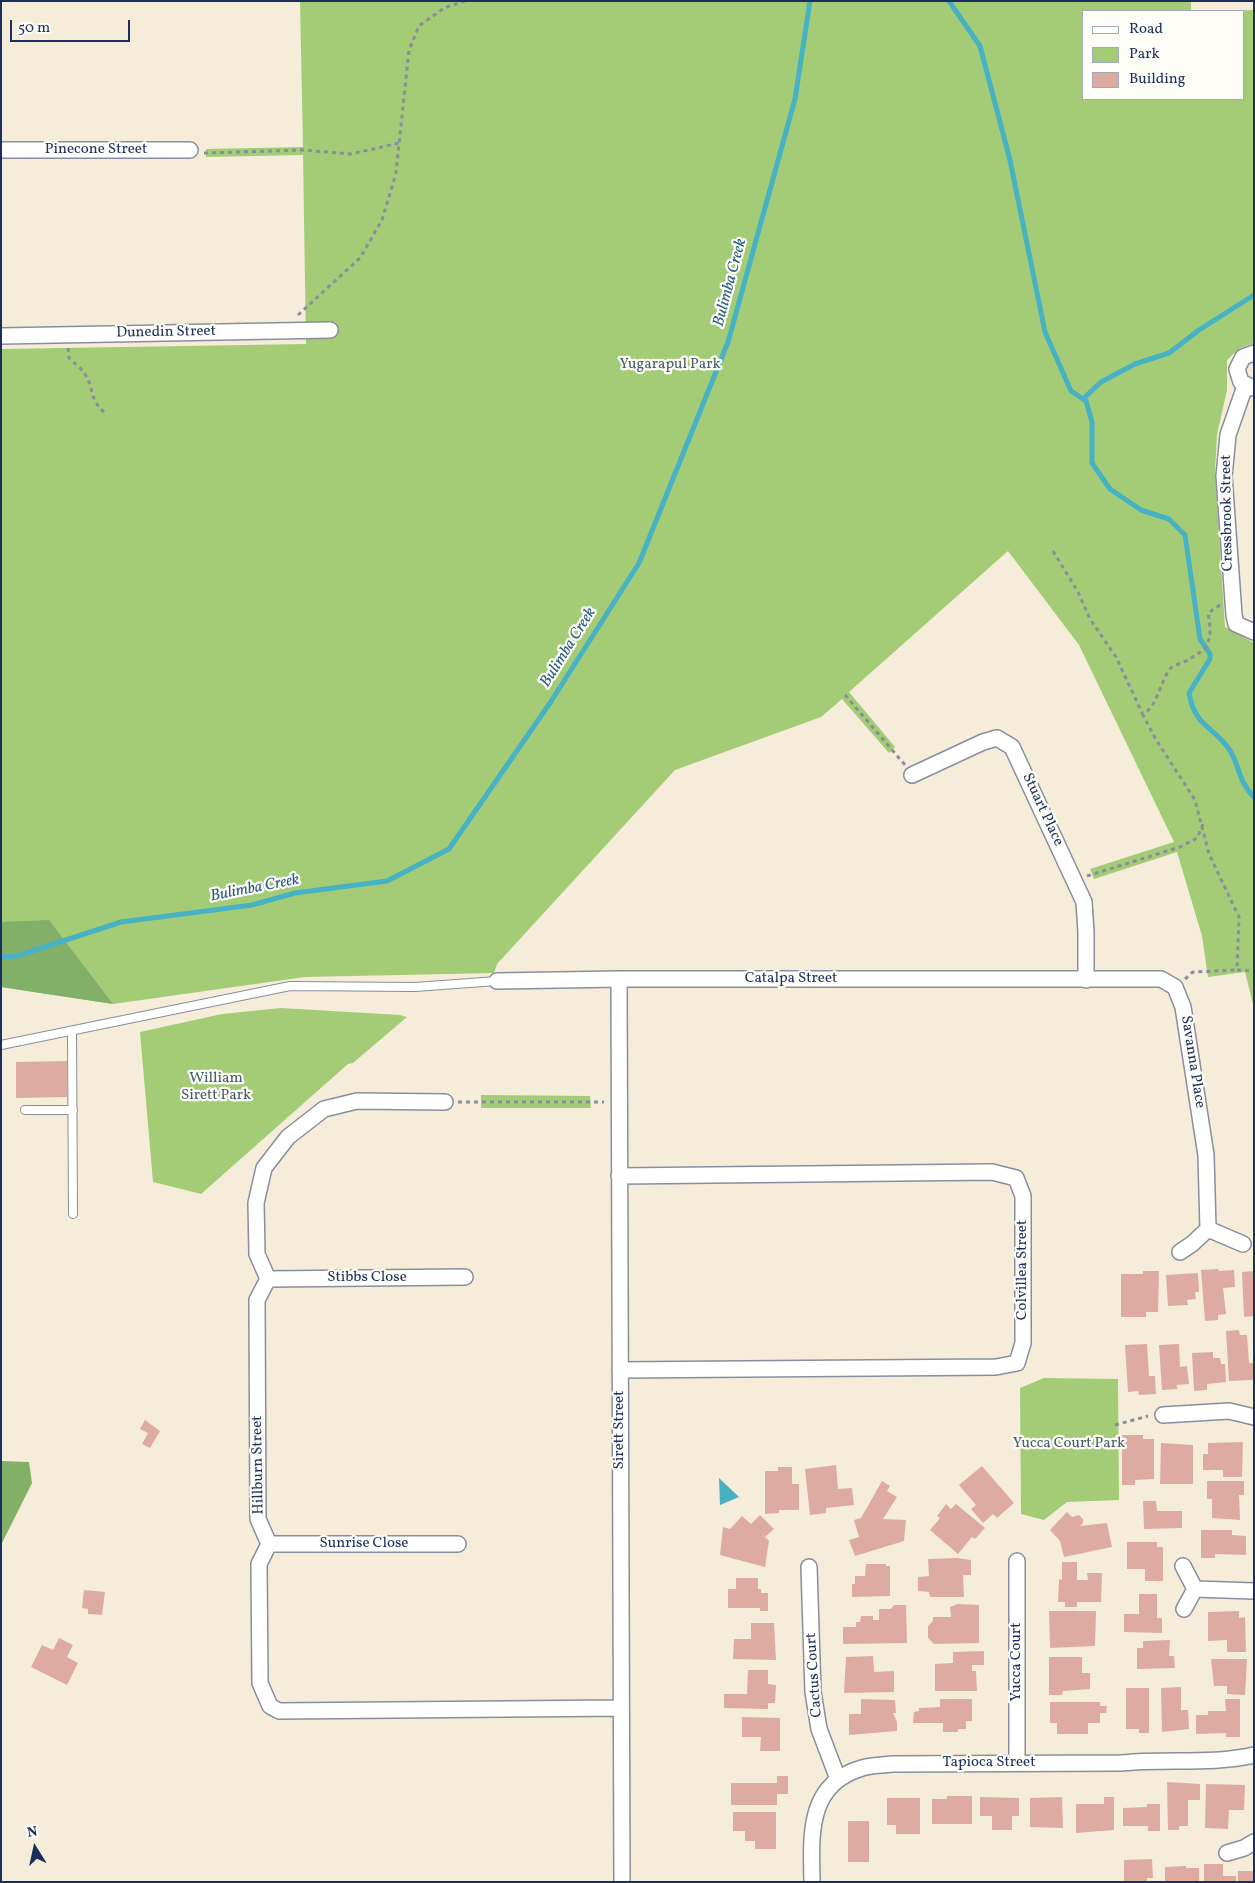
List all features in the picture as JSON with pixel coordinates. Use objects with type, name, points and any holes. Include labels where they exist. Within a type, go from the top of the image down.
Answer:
[{"type":"street","name":"Pinecone Street","points":[[1,150],[190,150]]},
{"type":"street","name":"Dunedin Street","points":[[1,336],[330,330]]},
{"type":"street","points":[[1249,387],[1237,374],[1238,364],[1243,357],[1254,353]]},
{"type":"street","name":"Cressbrook Street","points":[[1249,387],[1228,435],[1224,476],[1231,598],[1236,624],[1254,632]]},
{"type":"street","name":"Stuart Place","points":[[912,775],[983,742],[997,738],[1012,746],[1084,902],[1086,980]]},
{"type":"street","name":"Catalpa Street","points":[[497,982],[619,979],[1086,980]]},
{"type":"street","name":"Sirett Street","points":[[619,979],[622,1882]]},
{"type":"street","points":[[1086,980],[1162,979],[1175,987]]},
{"type":"street","name":"Savanna Place","points":[[1175,987],[1183,1007],[1206,1155],[1208,1229]]},
{"type":"street","points":[[268,1278],[257,1254],[256,1203],[264,1168],[288,1137],[324,1109],[357,1101],[445,1102]]},
{"type":"street","name":"Colvillea Street","points":[[619,1176],[992,1172],[1016,1178],[1023,1196],[1023,1343],[1017,1363],[996,1367],[620,1370]]},
{"type":"street","points":[[1180,1252],[1208,1229],[1243,1244]]},
{"type":"street","name":"Stibbs Close","points":[[268,1278],[466,1278]]},
{"type":"street","name":"Hillburn Street","points":[[268,1278],[257,1300],[257,1310],[258,1519],[269,1544]]},
{"type":"street","points":[[1163,1415],[1229,1411],[1254,1417]]},
{"type":"street","points":[[269,1544],[259,1564],[260,1683],[270,1706],[279,1711],[621,1708]]},
{"type":"street","name":"Sunrise Close","points":[[269,1544],[458,1544]]},
{"type":"street","name":"Yucca Court","points":[[1017,1561],[1017,1763]]},
{"type":"street","points":[[1183,1566],[1195,1589]]},
{"type":"street","name":"Cactus Court","points":[[809,1567],[813,1692],[819,1729],[838,1779]]},
{"type":"street","points":[[1195,1589],[1254,1590]]},
{"type":"street","points":[[1184,1609],[1195,1589]]},
{"type":"street","name":"Tapioca Street","points":[[812,1882],[811,1846],[814,1814],[823,1795],[838,1779],[862,1767],[893,1764],[1121,1763],[1152,1759],[1236,1759],[1254,1755]]},
{"type":"street","points":[[1226,1854],[1244,1848],[1254,1842]]},
{"type":"lane","points":[[1,1045],[290,986],[415,987],[497,982]]},
{"type":"lane","points":[[72,1030],[73,1214]]},
{"type":"lane","points":[[25,1110],[73,1110]]},
{"type":"path","points":[[282,331],[360,258],[382,220],[396,173],[410,50],[419,26],[444,8],[465,1]]},
{"type":"path","points":[[190,150],[207,154],[302,150],[351,154],[400,143]]},
{"type":"path","points":[[67,335],[68,358],[84,371],[94,403],[104,412]]},
{"type":"path","points":[[1052,551],[1078,592],[1090,619],[1116,657],[1155,738],[1195,800],[1203,824],[1209,854],[1238,917],[1237,970]]},
{"type":"path","points":[[1143,715],[1152,709],[1171,667],[1202,652],[1209,643],[1211,636],[1208,613],[1231,598]]},
{"type":"path","points":[[845,695],[912,775]]},
{"type":"path","points":[[1075,880],[1180,847],[1197,838],[1203,824]]},
{"type":"path","points":[[1175,987],[1193,972],[1254,971]]},
{"type":"path","points":[[445,1102],[598,1101],[619,1104]]},
{"type":"path","points":[[1115,1425],[1154,1414],[1163,1415]]},
{"type":"green space","name":"Yugarapul Park","points":[[300,1],[1191,1],[1191,10],[1082,10],[1082,100],[1245,100],[1245,10],[1254,10],[1254,343],[1240,348],[1227,360],[1227,390],[1217,435],[1215,471],[1225,627],[1254,643],[1254,1008],[1245,972],[1208,977],[1202,936],[1177,852],[1094,879],[1090,869],[1174,842],[1079,645],[1008,551],[849,692],[895,747],[889,753],[842,699],[821,717],[675,770],[497,964],[494,973],[305,977],[113,1004],[1,987],[1,349],[306,344],[303,155],[206,157],[206,149],[303,147]]},
{"type":"green space","points":[[49,920],[113,1004],[1,987],[1,922]]},
{"type":"green space","name":"William Sirett Park","points":[[281,1008],[407,1017],[353,1063],[348,1064],[201,1194],[153,1182],[140,1032],[222,1014]]},
{"type":"green space","points":[[481,1095],[590,1096],[591,1108],[481,1108]]},
{"type":"green space","name":"Yucca Court Park","points":[[1044,1378],[1118,1379],[1119,1500],[1067,1502],[1044,1520],[1021,1514],[1020,1388]]},
{"type":"green space","points":[[1,1461],[29,1462],[32,1483],[1,1545]]},
{"type":"water","points":[[719,1478],[739,1497],[720,1505]]},
{"type":"building","points":[[67,1061],[67,1097],[16,1098],[16,1062]]},
{"type":"building","points":[[1218,1269],[1219,1271],[1234,1270],[1235,1287],[1223,1288],[1226,1314],[1218,1315],[1218,1320],[1205,1321],[1201,1270]]},
{"type":"building","points":[[1143,1271],[1159,1271],[1158,1312],[1146,1312],[1146,1317],[1121,1317],[1121,1274],[1143,1274]]},
{"type":"building","points":[[1254,1271],[1254,1316],[1244,1317],[1242,1272]]},
{"type":"building","points":[[1198,1273],[1199,1292],[1195,1292],[1196,1299],[1187,1300],[1188,1305],[1168,1306],[1166,1275]]},
{"type":"building","points":[[1239,1330],[1240,1335],[1247,1335],[1249,1363],[1254,1363],[1254,1378],[1252,1380],[1229,1381],[1226,1331]]},
{"type":"building","points":[[1147,1344],[1149,1376],[1155,1376],[1156,1394],[1139,1395],[1138,1391],[1128,1392],[1125,1345]]},
{"type":"building","points":[[1179,1344],[1180,1367],[1187,1366],[1189,1384],[1176,1385],[1178,1389],[1162,1390],[1159,1345]]},
{"type":"building","points":[[1213,1352],[1213,1358],[1220,1358],[1221,1364],[1225,1364],[1226,1382],[1207,1384],[1207,1390],[1194,1391],[1192,1353]]},
{"type":"building","points":[[145,1420],[160,1431],[150,1448],[142,1444],[148,1433],[140,1429]]},
{"type":"building","points":[[1122,1435],[1143,1435],[1143,1439],[1154,1439],[1154,1479],[1135,1480],[1135,1485],[1122,1485]]},
{"type":"building","points":[[1243,1442],[1242,1477],[1223,1477],[1223,1470],[1203,1470],[1203,1454],[1208,1454],[1208,1443]]},
{"type":"building","points":[[1161,1443],[1193,1445],[1193,1484],[1160,1484]]},
{"type":"building","points":[[836,1465],[838,1489],[852,1488],[854,1505],[826,1508],[826,1513],[810,1515],[805,1469]]},
{"type":"building","points":[[982,1466],[1014,1503],[997,1518],[993,1514],[983,1523],[971,1509],[976,1505],[959,1485]]},
{"type":"building","points":[[778,1467],[792,1467],[792,1484],[799,1484],[799,1510],[779,1510],[779,1513],[765,1514],[765,1471],[778,1471]]},
{"type":"building","points":[[882,1481],[890,1486],[887,1491],[897,1497],[883,1519],[906,1520],[904,1541],[855,1556],[849,1540],[859,1537],[854,1520],[861,1518]]},
{"type":"building","points":[[1207,1481],[1244,1481],[1244,1495],[1239,1495],[1240,1520],[1212,1518],[1212,1499],[1207,1499]]},
{"type":"building","points":[[1143,1501],[1156,1501],[1157,1511],[1182,1511],[1182,1528],[1144,1529]]},
{"type":"building","points":[[946,1504],[951,1509],[956,1504],[985,1528],[975,1539],[972,1537],[958,1554],[930,1530],[940,1518],[937,1516]]},
{"type":"building","points":[[1067,1512],[1072,1517],[1079,1515],[1083,1519],[1083,1523],[1080,1526],[1107,1523],[1112,1547],[1064,1557],[1060,1541],[1050,1530]]},
{"type":"building","points":[[760,1515],[774,1529],[765,1537],[769,1541],[765,1567],[720,1555],[723,1527],[730,1529],[742,1516],[751,1524]]},
{"type":"building","points":[[1201,1530],[1232,1530],[1232,1535],[1246,1536],[1246,1555],[1215,1554],[1215,1558],[1201,1558]]},
{"type":"building","points":[[1127,1542],[1157,1542],[1157,1547],[1163,1547],[1163,1581],[1145,1581],[1145,1569],[1127,1569]]},
{"type":"building","points":[[957,1558],[971,1560],[971,1575],[963,1575],[964,1597],[930,1597],[929,1592],[918,1591],[918,1577],[929,1576],[928,1559]]},
{"type":"building","points":[[1062,1562],[1077,1562],[1077,1580],[1088,1580],[1087,1573],[1102,1573],[1101,1602],[1077,1602],[1077,1607],[1065,1607],[1065,1602],[1058,1602],[1059,1579],[1062,1580]]},
{"type":"building","points":[[866,1564],[886,1564],[886,1566],[890,1566],[890,1596],[852,1597],[852,1584],[855,1584],[855,1576],[865,1576]]},
{"type":"building","points":[[736,1578],[758,1578],[758,1589],[761,1589],[761,1593],[768,1593],[768,1611],[760,1611],[760,1608],[728,1608],[728,1589],[736,1589]]},
{"type":"building","points":[[84,1590],[105,1592],[102,1615],[88,1614],[88,1609],[82,1608]]},
{"type":"building","points":[[1139,1594],[1157,1594],[1157,1618],[1162,1618],[1162,1633],[1124,1632],[1124,1614],[1139,1614]]},
{"type":"building","points":[[958,1604],[979,1605],[979,1643],[934,1644],[928,1638],[928,1626],[933,1621],[933,1617],[951,1617],[950,1607]]},
{"type":"building","points":[[894,1605],[906,1605],[907,1643],[843,1644],[843,1627],[856,1627],[856,1622],[860,1622],[861,1616],[873,1616],[873,1620],[879,1620],[879,1609],[891,1609]]},
{"type":"building","points":[[1049,1611],[1096,1611],[1095,1646],[1050,1648]]},
{"type":"building","points":[[1239,1611],[1239,1618],[1245,1617],[1246,1652],[1227,1652],[1227,1640],[1208,1641],[1208,1612]]},
{"type":"building","points":[[751,1623],[774,1623],[776,1660],[733,1659],[734,1639],[751,1639]]},
{"type":"building","points":[[59,1638],[73,1645],[67,1657],[78,1663],[67,1685],[31,1667],[42,1645],[53,1650]]},
{"type":"building","points":[[1170,1640],[1169,1656],[1174,1656],[1175,1668],[1137,1669],[1137,1648],[1143,1648],[1143,1641]]},
{"type":"building","points":[[984,1651],[984,1665],[972,1665],[972,1671],[976,1671],[977,1691],[935,1691],[935,1664],[953,1663],[953,1652]]},
{"type":"building","points":[[873,1656],[874,1672],[894,1671],[894,1692],[844,1693],[846,1657]]},
{"type":"building","points":[[1049,1657],[1082,1657],[1082,1673],[1090,1673],[1090,1689],[1063,1691],[1062,1695],[1049,1695]]},
{"type":"building","points":[[1211,1659],[1247,1659],[1245,1695],[1227,1694],[1227,1686],[1214,1686]]},
{"type":"building","points":[[748,1670],[768,1670],[768,1684],[776,1685],[775,1703],[768,1703],[768,1709],[724,1708],[724,1694],[747,1694]]},
{"type":"building","points":[[1181,1687],[1181,1710],[1188,1710],[1189,1729],[1162,1732],[1161,1688]]},
{"type":"building","points":[[1126,1688],[1149,1688],[1149,1733],[1139,1733],[1139,1729],[1126,1729]]},
{"type":"building","points":[[861,1699],[895,1700],[896,1713],[893,1713],[897,1722],[897,1731],[849,1735],[849,1714],[861,1714]]},
{"type":"building","points":[[940,1699],[972,1699],[972,1721],[966,1721],[966,1729],[958,1729],[958,1732],[943,1732],[943,1723],[913,1723],[914,1712],[919,1711],[919,1708],[940,1707]]},
{"type":"building","points":[[1225,1699],[1240,1699],[1240,1737],[1226,1737],[1226,1733],[1196,1734],[1196,1715],[1208,1715],[1208,1711],[1226,1711]]},
{"type":"building","points":[[1050,1702],[1100,1702],[1100,1706],[1107,1706],[1106,1713],[1100,1713],[1100,1723],[1088,1723],[1088,1734],[1057,1734],[1057,1723],[1050,1723]]},
{"type":"building","points":[[742,1717],[780,1718],[780,1751],[760,1751],[761,1737],[742,1737]]},
{"type":"building","points":[[777,1776],[788,1776],[788,1794],[777,1794],[777,1805],[731,1805],[731,1783],[777,1783]]},
{"type":"building","points":[[1167,1782],[1200,1784],[1200,1800],[1188,1800],[1188,1826],[1179,1826],[1179,1830],[1168,1830]]},
{"type":"building","points":[[1206,1784],[1245,1785],[1244,1810],[1229,1810],[1228,1829],[1205,1828]]},
{"type":"building","points":[[947,1796],[972,1796],[972,1824],[932,1824],[932,1799],[947,1799]]},
{"type":"building","points":[[980,1797],[1019,1798],[1019,1816],[1012,1816],[1012,1830],[992,1830],[992,1816],[980,1816]]},
{"type":"building","points":[[1062,1797],[1063,1828],[1030,1827],[1030,1798]]},
{"type":"building","points":[[1104,1797],[1114,1797],[1114,1830],[1076,1833],[1076,1804],[1104,1804]]},
{"type":"building","points":[[887,1798],[920,1798],[920,1834],[896,1834],[896,1825],[887,1825]]},
{"type":"building","points":[[1147,1804],[1160,1804],[1160,1831],[1148,1831],[1148,1826],[1123,1826],[1123,1808],[1147,1807]]},
{"type":"building","points":[[733,1812],[776,1812],[776,1849],[755,1849],[755,1841],[745,1841],[745,1831],[733,1831]]},
{"type":"building","points":[[848,1821],[869,1821],[869,1862],[848,1862]]},
{"type":"building","points":[[1152,1859],[1153,1878],[1147,1878],[1147,1882],[1124,1882],[1124,1860]]},
{"type":"building","points":[[1204,1864],[1223,1864],[1223,1876],[1236,1876],[1236,1882],[1204,1882]]},
{"type":"building","points":[[1186,1866],[1186,1868],[1199,1868],[1199,1882],[1165,1882],[1165,1867]]},
{"type":"building","points":[[1238,1871],[1254,1871],[1254,1882],[1238,1882]]},
{"type":"waterway","name":"Bulimba Creek","points":[[1,957],[17,956],[121,922],[252,905],[295,893],[387,881],[449,849],[550,703],[639,563],[728,342],[795,99],[810,1]]},
{"type":"waterway","points":[[949,1],[980,46],[1010,160],[1045,332],[1071,391],[1086,401],[1092,422],[1092,463],[1110,489],[1141,510],[1169,519],[1185,535],[1200,639],[1210,654],[1210,659],[1189,693],[1195,713],[1229,749],[1244,785],[1254,797]]},
{"type":"waterway","points":[[1083,399],[1101,382],[1135,364],[1169,353],[1199,330],[1254,295]]}]
